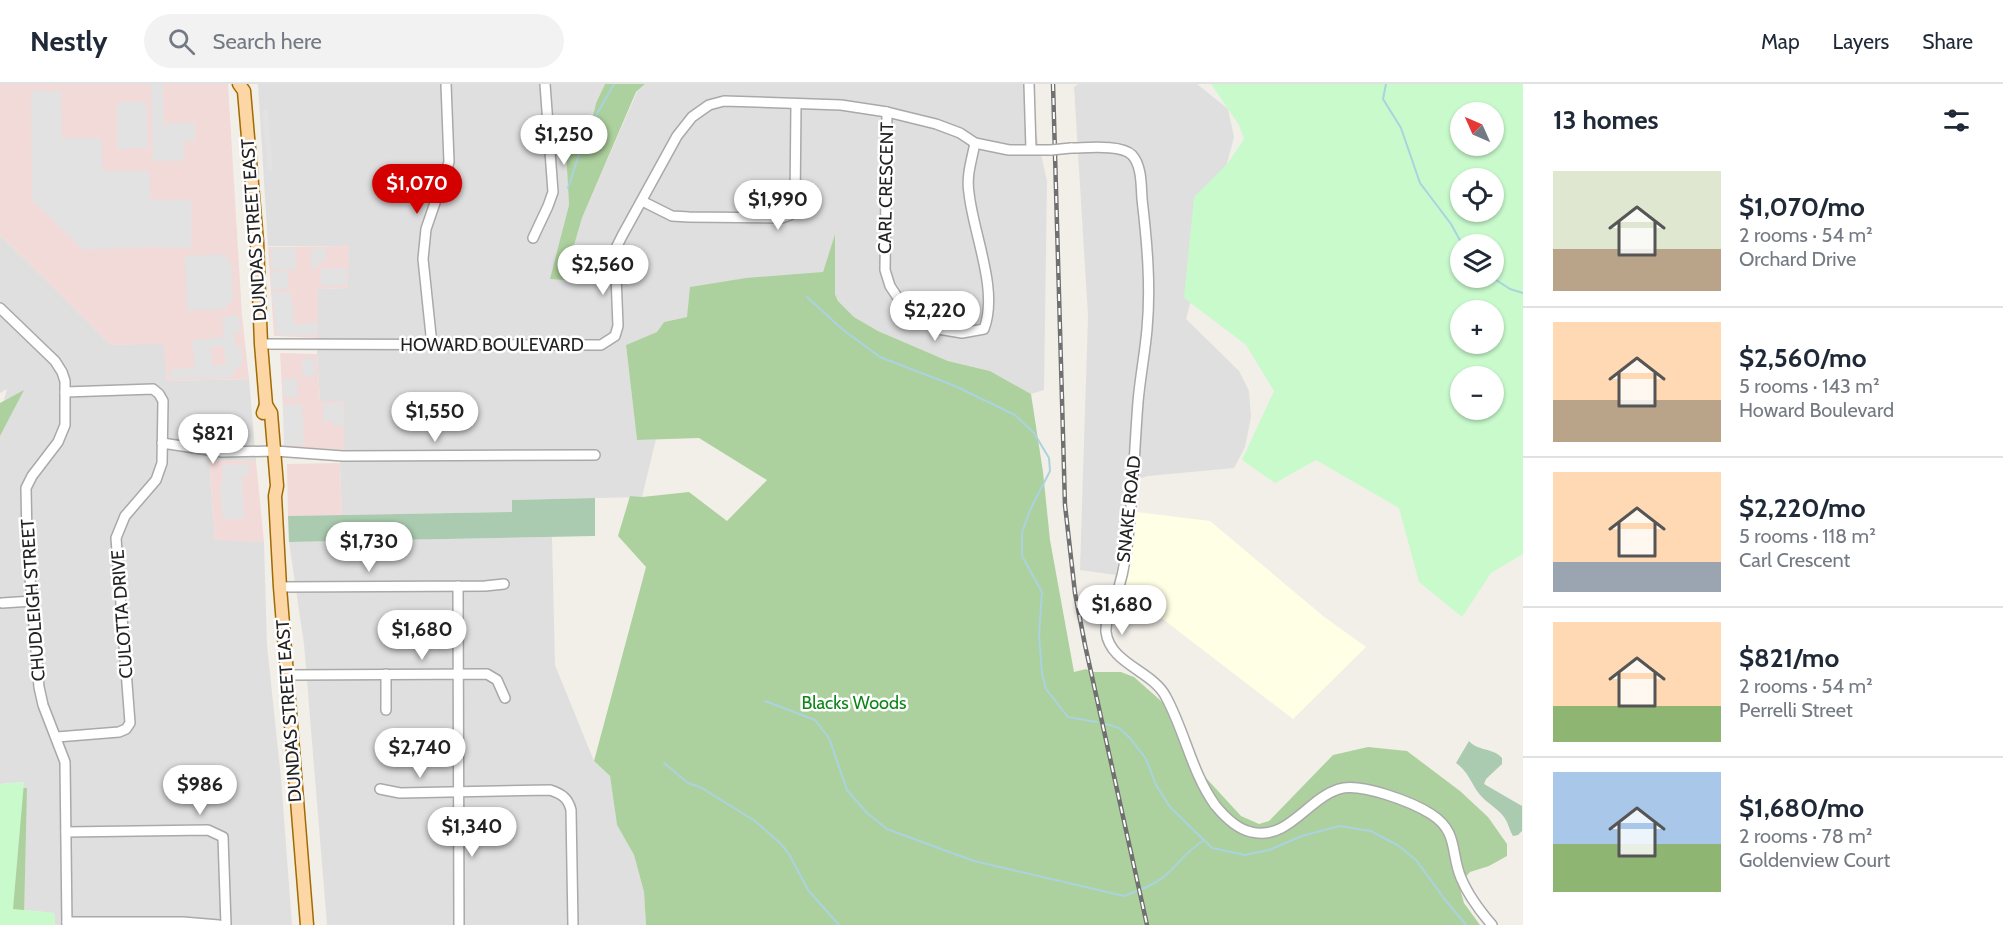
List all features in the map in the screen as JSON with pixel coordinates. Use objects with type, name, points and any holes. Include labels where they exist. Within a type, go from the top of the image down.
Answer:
[{"type":"main road","name":"DUNDAS STREET EAST","points":[[243,86],[257,242],[266,405],[263,413],[270,451],[270,487],[275,496],[307,925]]},
{"type":"street","points":[[432,345],[423,259],[426,229],[449,162],[446,84]]},
{"type":"street","points":[[533,238],[553,192],[545,84]]},
{"type":"street","points":[[1029,84],[1031,149]]},
{"type":"street","name":"HOWARD BOULEVARD","points":[[261,344],[601,345],[615,336],[618,326],[615,250],[677,135],[692,117],[709,105],[724,101],[841,105],[887,112],[936,124],[960,133],[975,143]]},
{"type":"street","points":[[642,201],[672,216],[689,218],[782,218],[790,214],[795,205],[796,104]]},
{"type":"street","name":"CARL CRESCENT","points":[[887,112],[885,270],[890,286],[900,301],[938,329],[962,333],[984,329],[988,318],[986,271],[968,192],[969,172],[975,143]]},
{"type":"street","name":"SNAKE ROAD","points":[[975,143],[1010,150],[1115,148],[1129,152],[1139,169],[1149,272],[1147,327],[1138,401],[1133,492],[1126,555],[1122,576],[1108,616],[1106,632],[1110,643],[1120,657],[1148,676],[1165,693],[1205,789],[1216,807],[1232,823],[1245,831],[1263,834],[1281,829],[1327,794],[1341,788],[1367,789],[1418,807],[1432,814],[1444,824],[1452,838],[1459,874],[1466,889],[1492,925]]},
{"type":"street","name":"CHUDLEIGH STREET","points":[[2,315],[55,361],[62,372],[65,392],[65,425],[58,442],[32,476],[26,488],[27,540],[39,687],[43,705],[65,762],[67,924]]},
{"type":"street","name":"CULOTTA DRIVE","points":[[57,738],[119,732],[126,729],[130,723],[116,538],[125,516],[156,480],[162,463],[163,401],[153,389],[65,392]]},
{"type":"street","points":[[162,443],[222,452],[270,451],[342,456],[595,455]]},
{"type":"street","points":[[280,587],[492,586],[504,584]]},
{"type":"street","points":[[458,586],[459,925]]},
{"type":"street","points":[[2,603],[33,601]]},
{"type":"street","points":[[386,674],[387,710]]},
{"type":"street","points":[[287,675],[488,674],[499,682],[505,698]]},
{"type":"street","points":[[380,789],[400,794],[550,790],[559,793],[568,801],[571,810],[573,925]]},
{"type":"street","points":[[66,832],[208,830],[223,837],[226,925]]},
{"type":"street","points":[[67,924],[183,922],[219,925]]},
{"type":"shaded area","points":[[0,84],[228,84],[242,315],[249,379],[167,381],[163,344],[111,345],[0,235]]},
{"type":"shaded area","points":[[151,84],[163,84],[164,128],[166,128],[166,123],[195,123],[195,141],[183,141],[184,161],[153,161]]},
{"type":"shaded area","points":[[258,84],[605,84],[596,103],[589,133],[565,134],[569,205],[551,278],[564,280],[582,218],[637,92],[645,84],[1025,84],[1047,181],[1044,390],[1031,394],[990,371],[948,361],[878,331],[854,317],[838,301],[835,294],[834,237],[823,272],[811,274],[687,317],[664,322],[658,332],[626,345],[637,440],[656,439],[642,497],[512,500],[512,512],[342,515],[340,463],[344,450],[344,401],[320,402],[317,354],[318,289],[348,288],[348,246],[268,246]]},
{"type":"shaded area","points":[[1078,84],[1197,84],[1228,109],[1234,137],[1186,319],[1239,371],[1249,391],[1251,417],[1245,447],[1234,468],[1148,476],[1128,482],[1116,575],[1080,570],[1088,316],[1074,87]]},
{"type":"shaded area","points":[[31,91],[61,91],[62,138],[101,138],[103,171],[149,171],[151,200],[191,200],[191,249],[157,247],[84,250],[32,200]]},
{"type":"shaded area","points":[[117,102],[147,102],[148,148],[117,149]]},
{"type":"shaded area","points":[[268,110],[273,171],[268,171],[262,111]]},
{"type":"shaded area","points":[[0,235],[111,345],[164,343],[167,381],[249,379],[256,461],[209,460],[215,539],[264,542],[267,645],[281,778],[292,925],[55,925],[54,913],[13,909],[23,782],[0,784],[0,415],[7,389],[0,393]]},
{"type":"shaded area","points":[[349,246],[348,288],[318,289],[318,338],[274,336],[268,247]]},
{"type":"shaded area","points":[[295,247],[296,270],[271,270],[271,248]]},
{"type":"shaded area","points":[[311,248],[326,248],[326,261],[319,261],[319,267],[314,267],[314,270],[311,270]]},
{"type":"shaded area","points":[[227,254],[227,262],[232,262],[233,302],[227,303],[227,309],[187,311],[185,256]]},
{"type":"shaded area","points":[[347,268],[347,285],[321,286],[320,269]]},
{"type":"shaded area","points":[[288,271],[288,289],[272,290],[271,272]]},
{"type":"shaded area","points":[[272,292],[291,292],[294,324],[317,323],[317,335],[277,335]]},
{"type":"shaded area","points":[[238,315],[240,332],[234,332],[235,346],[241,346],[242,364],[229,378],[170,379],[170,370],[195,367],[192,340],[224,337],[222,317]],"holes":[[[224,346],[226,364],[213,366],[210,348]]]},
{"type":"shaded area","points":[[280,353],[317,354],[320,401],[344,401],[344,450],[285,446]]},
{"type":"shaded area","points":[[314,358],[315,376],[303,377],[302,359]]},
{"type":"shaded area","points":[[297,379],[298,397],[283,397],[283,380]]},
{"type":"shaded area","points":[[343,402],[344,425],[334,426],[333,421],[323,422],[323,404]]},
{"type":"shaded area","points":[[302,404],[304,445],[284,446],[283,405]]},
{"type":"shaded area","points":[[209,460],[256,461],[264,542],[215,540]]},
{"type":"shaded area","points":[[340,463],[342,515],[288,516],[287,464]]},
{"type":"shaded area","points":[[248,464],[249,475],[242,476],[244,518],[223,520],[220,483],[223,483],[222,465]]},
{"type":"shaded area","points":[[595,498],[595,536],[289,542],[288,516],[512,512],[512,500]]},
{"type":"shaded area","points":[[1137,512],[1210,521],[1323,616],[1366,647],[1293,719],[1125,590]]},
{"type":"shaded area","points":[[552,537],[555,665],[594,761],[610,776],[617,825],[634,855],[644,892],[646,925],[327,925],[304,644],[289,542]]},
{"type":"shaded area","points":[[1469,741],[1502,758],[1502,764],[1486,779],[1484,784],[1522,806],[1522,831],[1518,835],[1513,836],[1502,815],[1483,798],[1465,771],[1456,763]]},
{"type":"green space","points":[[605,84],[645,84],[636,92],[582,218],[564,280],[550,279],[569,205],[565,134],[589,133],[596,103]]},
{"type":"green space","points":[[1211,84],[1523,84],[1523,554],[1491,573],[1462,617],[1419,582],[1399,508],[1316,460],[1275,483],[1242,460],[1274,391],[1246,345],[1184,298],[1194,197],[1228,163],[1244,139],[1239,125]]},
{"type":"green space","name":"Blacks Woods","points":[[835,234],[835,294],[838,301],[854,317],[878,331],[948,361],[990,371],[1031,394],[1043,472],[1050,540],[1074,672],[1086,669],[1092,672],[1121,672],[1134,677],[1169,708],[1195,766],[1241,816],[1259,824],[1269,821],[1333,755],[1368,747],[1407,751],[1460,791],[1488,817],[1507,844],[1507,856],[1489,866],[1470,872],[1459,885],[1464,903],[1480,925],[646,925],[644,892],[634,855],[617,825],[610,776],[594,761],[646,567],[618,536],[630,496],[642,497],[689,492],[727,521],[767,480],[699,438],[637,440],[626,345],[657,332],[664,322],[687,317],[690,287],[746,278],[823,272]]},
{"type":"green space","points":[[24,390],[0,436],[0,403]]},
{"type":"green space","points":[[24,782],[13,909],[54,913],[55,925],[0,925],[0,784]]},
{"type":"green space","points":[[10,788],[27,788],[24,916],[4,916]]},
{"type":"waterway","points":[[568,188],[586,133],[614,84]]},
{"type":"waterway","points":[[1386,84],[1383,99],[1401,128],[1420,183],[1456,234]]},
{"type":"waterway","points":[[1504,285],[1523,293]]},
{"type":"waterway","points":[[807,297],[842,329],[880,357],[955,386],[1015,415],[1034,433],[1049,458],[1050,471],[1030,510],[1022,533],[1022,556],[1042,592],[1039,635],[1042,673],[1046,689],[1068,717],[1097,722]]},
{"type":"waterway","points":[[765,701],[815,720],[829,738],[847,790],[867,813],[887,829],[974,861],[1124,896],[1162,878],[1203,841]]},
{"type":"waterway","points":[[1106,724],[1119,728],[1130,738],[1146,759],[1156,785],[1170,807],[1212,848],[1245,855],[1269,850],[1302,836],[1339,826],[1371,831],[1399,846],[1416,860],[1466,925]]},
{"type":"waterway","points":[[664,763],[688,783],[700,787],[755,821],[780,843],[789,854],[808,890],[839,925]]},
{"type":"railway","points":[[1053,84],[1065,505],[1075,593],[1085,645],[1147,925]]}]
